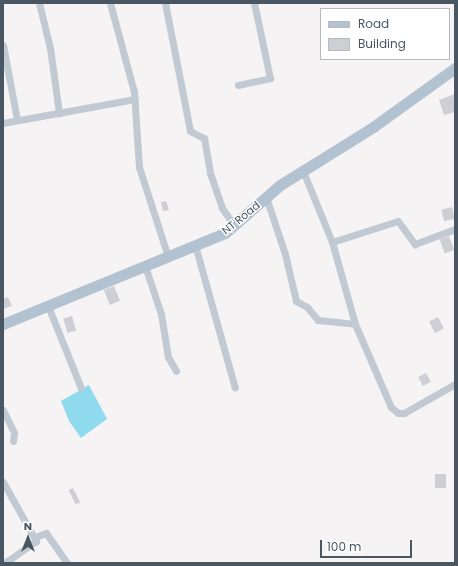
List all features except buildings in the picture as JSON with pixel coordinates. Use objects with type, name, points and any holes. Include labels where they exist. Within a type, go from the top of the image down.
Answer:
[{"type":"main road","name":"NT Road","points":[[4,321],[48,306],[225,233],[266,197],[303,171],[373,126],[455,68]]},
{"type":"street","points":[[38,3],[50,48],[59,113]]},
{"type":"street","points":[[110,3],[135,99],[139,167],[168,257]]},
{"type":"street","points":[[165,3],[190,131],[204,138],[210,173],[222,208],[234,225]]},
{"type":"street","points":[[238,85],[270,78],[254,3]]},
{"type":"street","points":[[3,45],[17,120]]},
{"type":"street","points":[[3,123],[135,99]]},
{"type":"street","points":[[303,171],[332,242],[355,324],[391,406],[398,412],[404,412],[455,384]]},
{"type":"street","points":[[266,197],[285,254],[296,300],[307,307],[318,320],[355,324]]},
{"type":"street","points":[[332,242],[398,221],[415,244],[455,229]]},
{"type":"street","points":[[195,245],[235,388]]},
{"type":"street","points":[[145,266],[161,314],[168,357],[176,371]]},
{"type":"street","points":[[48,306],[82,388]]},
{"type":"street","points":[[3,410],[14,432],[13,441]]},
{"type":"street","points":[[3,482],[36,541],[7,560],[9,563]]},
{"type":"street","points":[[35,537],[46,533],[67,563]]},
{"type":"water","points":[[89,385],[107,419],[81,438],[69,421],[61,401]]}]
